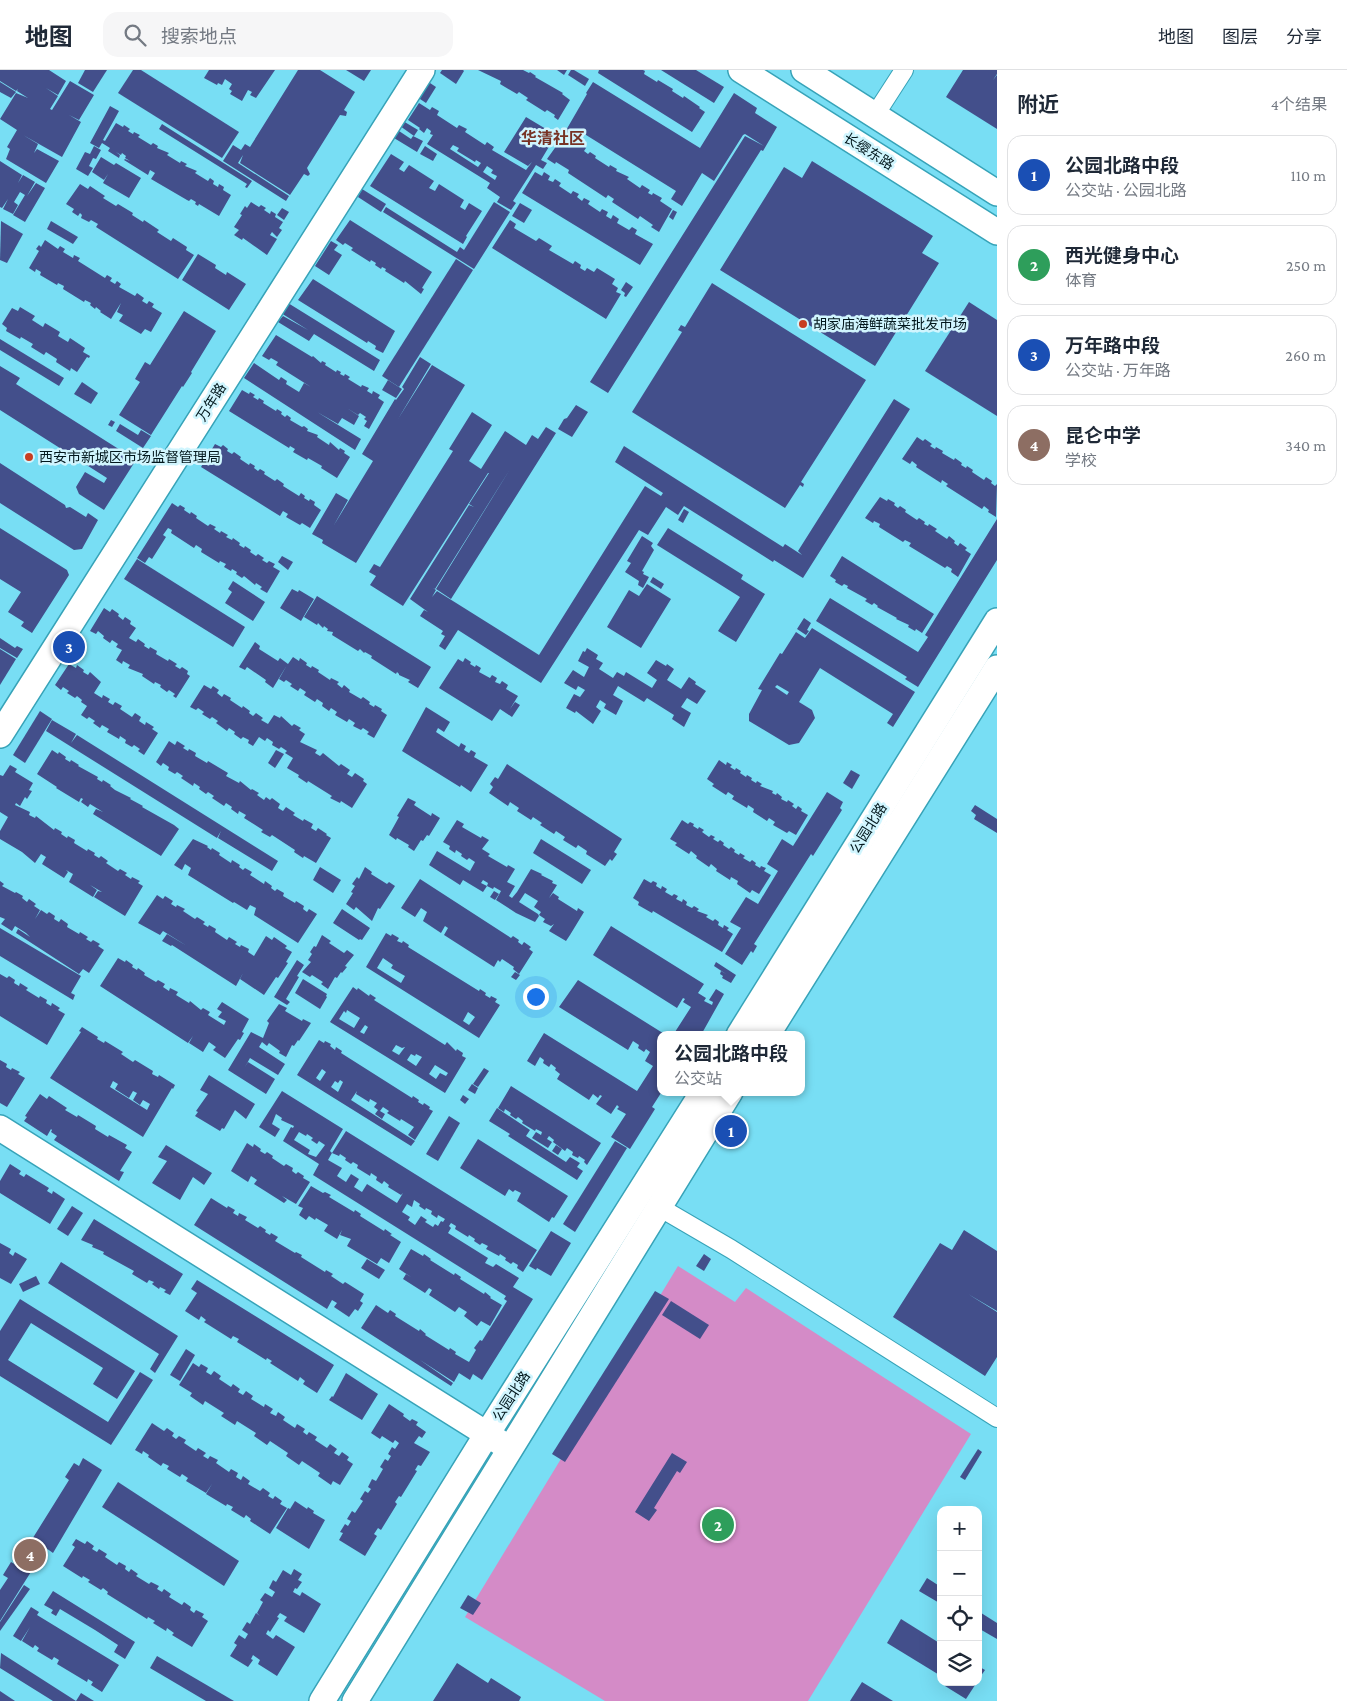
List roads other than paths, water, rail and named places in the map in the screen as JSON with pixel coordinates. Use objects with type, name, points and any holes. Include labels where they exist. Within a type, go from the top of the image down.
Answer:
[{"type":"main road","name":"万年路","points":[[0,735],[422,70]]},
{"type":"main road","name":"长缨东路","points":[[741,70],[997,232]]},
{"type":"main road","points":[[804,70],[997,193]]},
{"type":"main road","name":"公园北路","points":[[741,1031],[997,621]]},
{"type":"main road","name":"公园北路","points":[[769,1031],[997,668]]},
{"type":"main road","name":"公园北路","points":[[322,1701],[487,1434],[700,1096]]},
{"type":"main road","name":"公园北路","points":[[355,1701],[728,1096]]},
{"type":"main road","points":[[0,1128],[510,1448]]},
{"type":"street","points":[[875,115],[904,70]]},
{"type":"street","points":[[659,1207],[731,1249],[997,1418]]},
{"type":"place","name":"胡家庙海鲜蔬菜批发市场","points":[[803,324]]},
{"type":"place","name":"西安市新城区市场监督管理局","points":[[29,457]]},
{"type":"place","name":"万年路中段","points":[[69,647]]},
{"type":"place","name":"公园北路中段","points":[[731,1131]]},
{"type":"place","name":"西光健身中心","points":[[718,1525]]},
{"type":"place","name":"昆仑中学","points":[[30,1555]]},
{"type":"district","name":"华清社区","points":[[553,138]]}]
